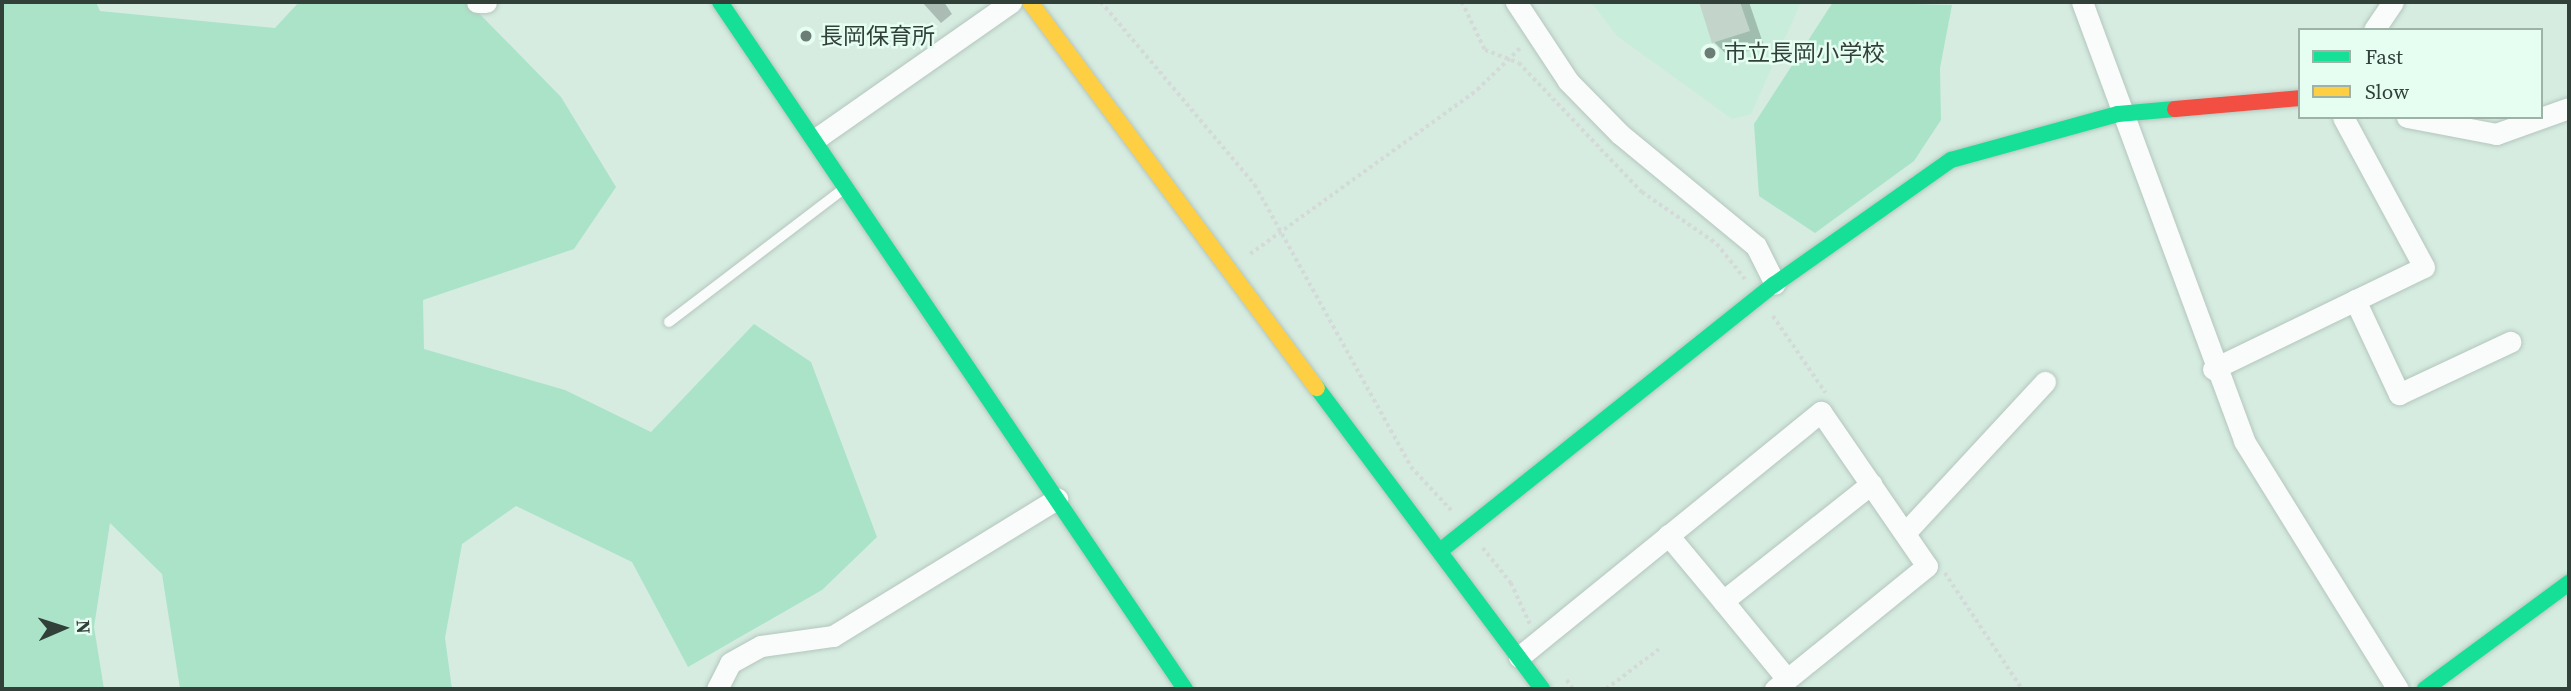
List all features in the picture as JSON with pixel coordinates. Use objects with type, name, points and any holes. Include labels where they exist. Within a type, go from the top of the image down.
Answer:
[{"type":"street","points":[[477,2],[486,2]]},
{"type":"street","points":[[720,2],[817,138],[1185,689]]},
{"type":"street","points":[[817,138],[1012,2]]},
{"type":"street","points":[[1030,2],[1542,689]]},
{"type":"street","points":[[1516,2],[1568,80],[1620,134],[1756,246],[1767,290]]},
{"type":"street","points":[[2082,2],[2118,114],[2213,369],[2244,441],[2398,689]]},
{"type":"street","points":[[2375,28],[2393,2]]},
{"type":"street","points":[[1440,551],[1767,290],[1951,160],[2118,114],[2298,98]]},
{"type":"street","points":[[2543,117],[2569,108]]},
{"type":"street","points":[[2213,369],[2424,267],[2344,119]]},
{"type":"street","points":[[2417,119],[2496,134],[2538,119]]},
{"type":"street","points":[[2356,300],[2399,394],[2510,342]]},
{"type":"street","points":[[1905,533],[2045,382]]},
{"type":"street","points":[[1518,657],[1668,535],[1821,412],[1927,566],[1781,684],[1723,601],[1668,535]]},
{"type":"street","points":[[1723,601],[1871,484]]},
{"type":"street","points":[[717,689],[730,663],[761,646],[834,636],[1057,499]]},
{"type":"street","points":[[2425,689],[2569,583]]},
{"type":"lane","points":[[670,322],[847,186]]},
{"type":"path","points":[[1101,2],[1255,184],[1284,229],[1411,467],[1467,528],[1511,583],[1538,641]]},
{"type":"path","points":[[1228,270],[1477,90],[1536,34]]},
{"type":"path","points":[[1767,290],[1830,399],[1821,412]]},
{"type":"path","points":[[1606,689],[1659,649]]},
{"type":"path","points":[[1559,670],[1573,689]]},
{"type":"shaded area","points":[[2,2],[96,2],[100,11],[275,28],[299,2],[468,2],[561,97],[616,187],[574,249],[423,300],[424,349],[565,390],[651,432],[754,324],[811,362],[877,537],[822,590],[688,667],[632,562],[516,506],[462,544],[445,638],[452,689],[180,689],[162,574],[110,523],[94,627],[104,689],[2,689]]},
{"type":"shaded area","name":"市立長岡小学校","points":[[1591,2],[1801,2],[1751,114],[1732,119],[1617,36]]},
{"type":"shaded area","points":[[1833,2],[1952,5],[1940,68],[1941,120],[1914,161],[1815,233],[1759,196],[1754,124]]},
{"type":"building","points":[[1699,2],[1740,2],[1750,31],[1712,43]]},
{"type":"traffic: fast","points":[[720,2],[1185,689]]},
{"type":"traffic: fast","points":[[1440,551],[1775,284],[1951,160],[2118,114],[2175,109]]},
{"type":"traffic: fast","points":[[1317,388],[1542,689]]},
{"type":"traffic: fast","points":[[2425,689],[2569,583]]},
{"type":"traffic: slow","points":[[1030,2],[1317,388]]},
{"type":"traffic: jam","points":[[2175,109],[2298,98]]},
{"type":"place","name":"長岡保育所","points":[[806,36]]},
{"type":"place","name":"市立長岡小学校","points":[[1710,53]]}]
